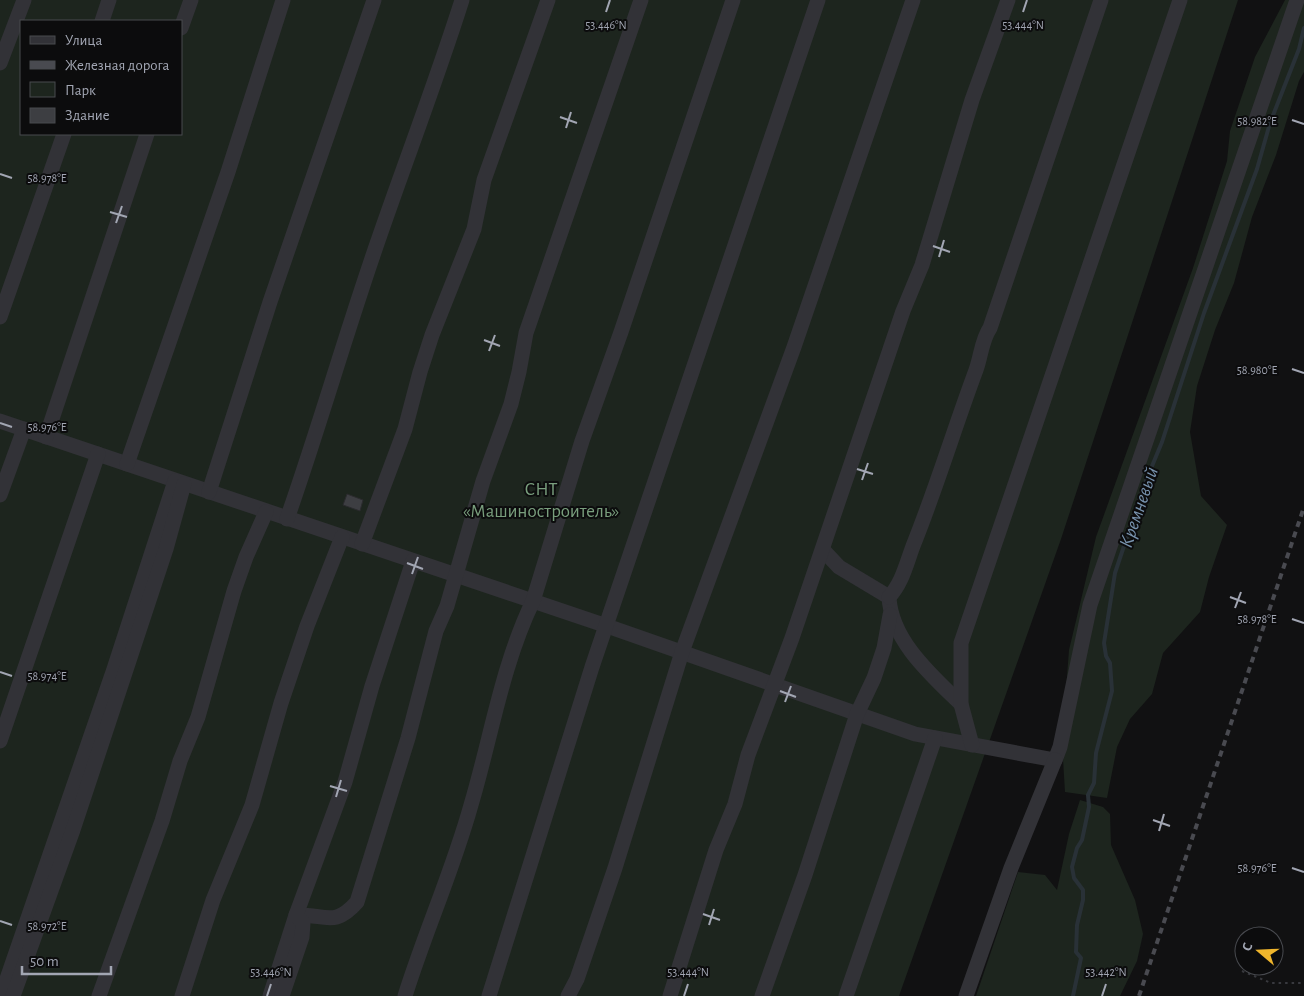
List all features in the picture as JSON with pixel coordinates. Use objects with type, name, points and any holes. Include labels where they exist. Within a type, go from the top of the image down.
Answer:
[{"type":"lane","points":[[0,63],[24,0]]},
{"type":"lane","points":[[102,20],[109,0]]},
{"type":"lane","points":[[182,25],[191,0]]},
{"type":"lane","points":[[127,464],[228,172],[284,0]]},
{"type":"lane","points":[[209,492],[270,302],[374,0]]},
{"type":"lane","points":[[287,518],[316,438],[380,236],[436,82],[462,0]]},
{"type":"lane","points":[[362,544],[405,430],[432,335],[474,229],[484,180],[548,0]]},
{"type":"lane","points":[[296,915],[315,915],[332,919],[346,915],[357,902],[483,481],[511,404],[526,333],[641,0]]},
{"type":"lane","points":[[405,996],[468,814],[502,690],[523,623],[533,601],[582,441],[652,243],[733,0]]},
{"type":"lane","points":[[489,996],[592,667],[818,0]]},
{"type":"lane","points":[[568,996],[577,979],[614,868],[682,652],[794,347],[912,0]]},
{"type":"lane","points":[[670,996],[716,850],[735,804],[748,755],[775,686],[900,320],[922,265],[972,100],[1008,0]]},
{"type":"lane","points":[[888,597],[898,587],[922,523],[954,427],[983,352],[985,336],[996,312],[1058,122],[1101,0]]},
{"type":"lane","points":[[972,745],[961,704],[962,643],[1180,0]]},
{"type":"lane","points":[[966,996],[1011,868],[1060,747],[1090,605],[1297,0]]},
{"type":"lane","points":[[0,316],[64,135]]},
{"type":"lane","points":[[46,437],[147,135]]},
{"type":"lane","points":[[0,421],[454,576],[607,626],[915,734],[1055,760]]},
{"type":"lane","points":[[0,495],[24,429]]},
{"type":"lane","points":[[0,741],[98,454]]},
{"type":"lane","points":[[1,996],[180,482]]},
{"type":"lane","points":[[13,996],[73,830],[93,765],[160,568],[180,482]]},
{"type":"lane","points":[[100,996],[159,831],[180,761],[198,717],[219,637],[246,557],[266,512]]},
{"type":"lane","points":[[182,996],[214,900],[252,805],[281,703],[307,626],[342,537]]},
{"type":"lane","points":[[823,550],[839,567],[888,597]]},
{"type":"lane","points":[[270,996],[296,915],[345,782],[372,686],[413,561]]},
{"type":"lane","points":[[762,996],[805,875],[857,714],[884,648],[890,615],[888,597]]},
{"type":"lane","points":[[890,615],[924,666],[961,704]]},
{"type":"lane","points":[[846,996],[935,738]]},
{"type":"lane","points":[[282,996],[302,937],[304,923],[296,915]]},
{"type":"path","points":[[1254,976],[1271,983],[1304,983]]},
{"type":"green space","name":"СНТ «Машиностроитель»","points":[[0,0],[1238,0],[1061,539],[899,996],[0,996]]},
{"type":"green space","points":[[1285,0],[1304,0],[1304,72],[1299,81],[1276,155],[1252,217],[1234,283],[1215,330],[1197,386],[1190,432],[1201,496],[1227,525],[1209,577],[1200,612],[1163,653],[1152,694],[1130,719],[1117,747],[1107,798],[1065,792],[1062,742],[1069,650],[1096,537],[1193,268],[1227,161],[1230,131],[1255,57]]},
{"type":"green space","points":[[1080,800],[1103,807],[1110,814],[1111,845],[1135,900],[1143,934],[1137,961],[1120,996],[976,996],[1018,872],[1045,875],[1057,890],[1069,834]]},
{"type":"building","points":[[347,494],[363,500],[360,511],[343,505]]},
{"type":"waterway","name":"Кремневый","points":[[1073,996],[1081,958],[1076,952],[1077,925],[1083,900],[1083,890],[1074,878],[1072,867],[1077,848],[1082,840],[1089,807],[1088,795],[1094,783],[1096,753],[1112,691],[1110,663],[1106,656],[1104,643],[1115,573],[1145,483],[1162,442],[1204,313],[1257,169],[1270,123],[1299,49],[1304,28]]},
{"type":"railway","points":[[1139,996],[1304,507]]}]
